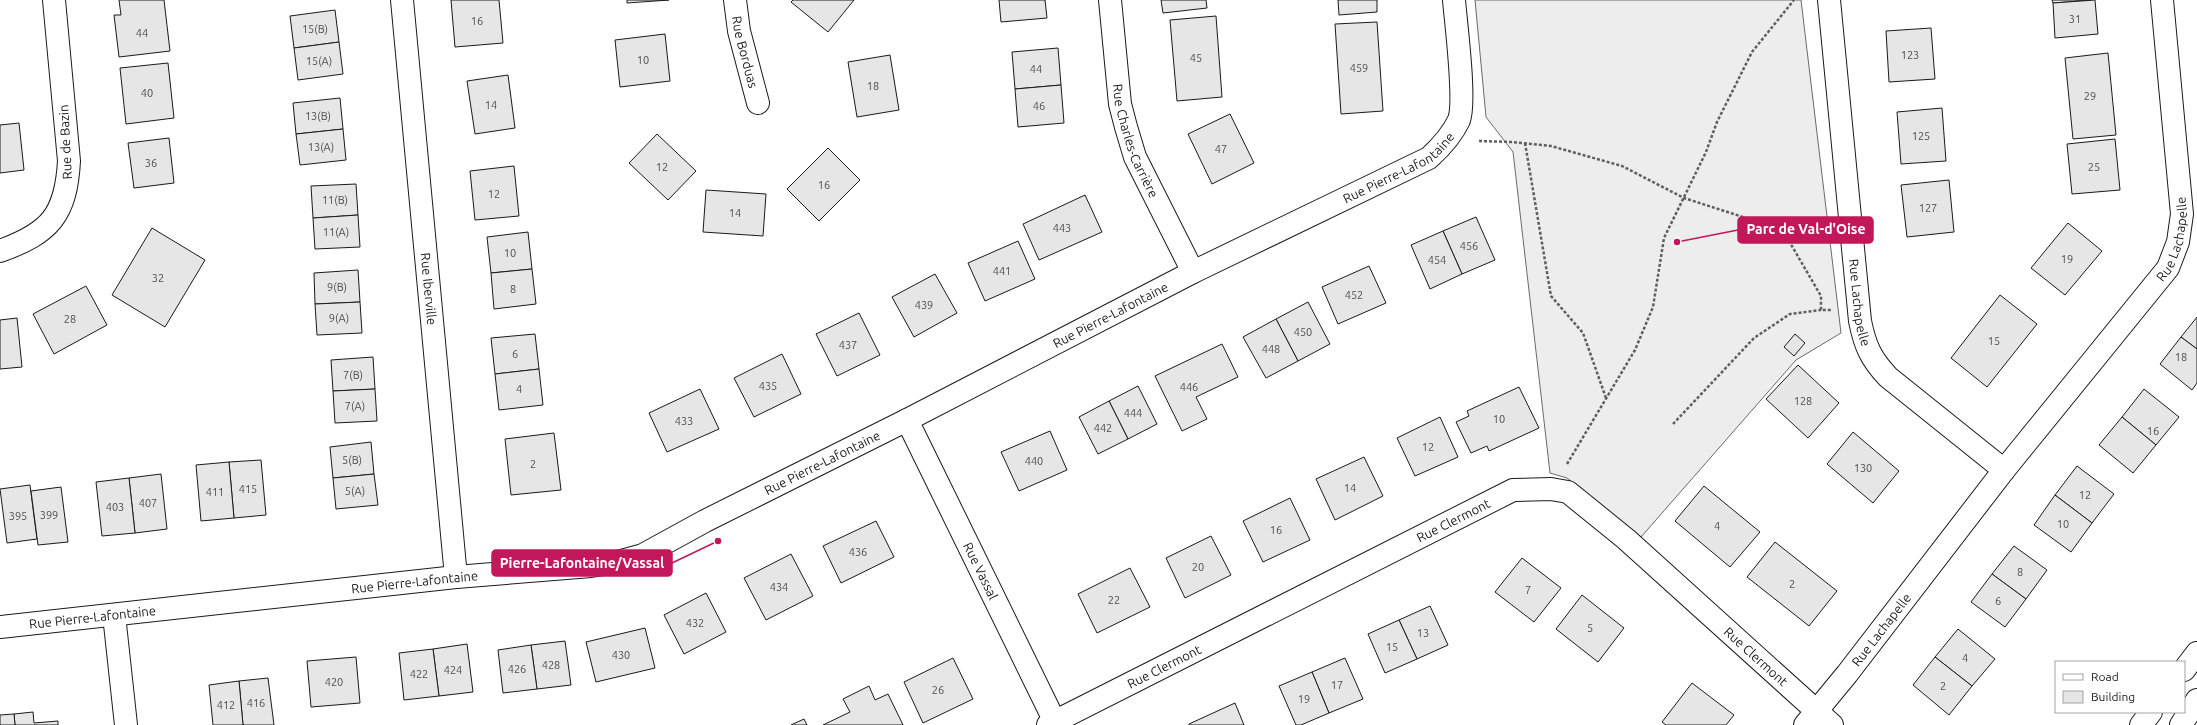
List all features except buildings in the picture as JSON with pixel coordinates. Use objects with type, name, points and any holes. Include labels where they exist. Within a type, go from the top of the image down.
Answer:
[{"type":"street","name":"Rue de Bazin","points":[[0,251],[23,243],[44,229],[60,209],[68,187],[69,162],[54,0]]},
{"type":"street","name":"Rue Iberville","points":[[402,0],[456,577]]},
{"type":"street","name":"Rue Borduas","points":[[735,0],[739,31],[758,103]]},
{"type":"street","name":"Rue Charles-Carrière","points":[[1110,0],[1120,104],[1135,157],[1193,272]]},
{"type":"street","name":"Rue Pierre-Lafontaine","points":[[0,627],[456,577],[591,566],[617,562],[643,555],[705,521],[907,420],[1193,272],[1429,158],[1447,140],[1459,118],[1461,92],[1454,0]]},
{"type":"street","name":"Rue Lachapelle","points":[[1829,0],[1859,310],[1865,343],[1874,362],[1888,377],[2004,470]]},
{"type":"street","name":"Rue Lachapelle","points":[[1817,721],[2004,470],[2168,268],[2178,242],[2182,214],[2162,0]]},
{"type":"street","name":"Rue Vassal","points":[[907,420],[1052,723]]},
{"type":"street","name":"Rue Clermont","points":[[1052,723],[1513,490],[1551,488],[1568,492],[1626,540],[1817,721]]},
{"type":"street","points":[[114,615],[126,725]]},
{"type":"street","points":[[2185,669],[2197,653]]},
{"type":"street","points":[[2181,725],[2197,700]]},
{"type":"street","points":[[2141,725],[2150,713]]},
{"type":"path","points":[[1551,488],[1635,350],[1653,307],[1664,238],[1684,198],[1717,122],[1752,52],[1794,0]]},
{"type":"path","points":[[1447,140],[1525,143],[1551,146],[1622,166],[1684,198],[1772,226],[1789,241],[1821,296],[1821,310]]},
{"type":"path","points":[[1525,143],[1551,296],[1583,333],[1606,398]]},
{"type":"path","points":[[1673,424],[1754,338],[1790,314],[1821,310],[1859,310]]},
{"type":"shaded area","points":[[1475,0],[1801,0],[1841,333],[1796,360],[1641,537],[1567,478],[1550,473],[1513,152],[1486,117]]},
{"type":"place","name":"Parc de Val-d'Oise","points":[[1677,242]]},
{"type":"place","name":"Pierre-Lafontaine/Vassal","points":[[718,541]]}]
